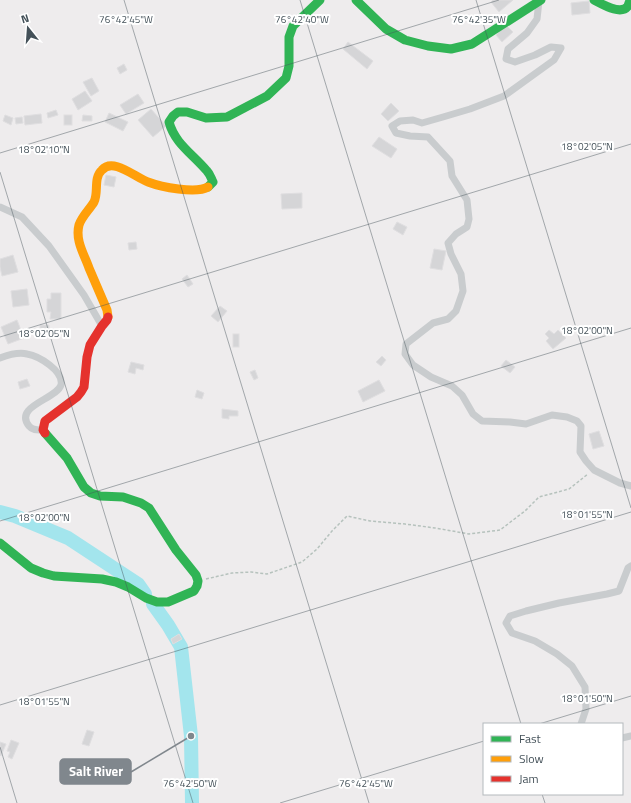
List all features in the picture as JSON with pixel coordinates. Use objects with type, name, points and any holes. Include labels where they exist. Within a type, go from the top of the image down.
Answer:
[{"type":"street","points":[[0,543],[31,568],[42,573],[54,576],[102,578],[128,587],[146,598],[157,602],[168,602],[194,591],[197,586],[198,580],[196,575],[176,550],[149,508],[141,502],[122,497],[100,496],[91,493],[84,487],[67,458],[46,435],[44,430],[45,421],[82,392],[90,345],[107,320],[108,315],[80,247],[78,233],[80,222],[92,205],[96,196],[96,181],[100,172],[105,167],[120,167],[148,183],[192,190],[201,190],[209,187],[213,182],[208,172],[176,139],[171,130],[170,122],[173,116],[178,112],[187,112],[206,118],[227,117],[267,96],[286,78],[289,66],[289,37],[293,26],[320,0]]},
{"type":"street","points":[[356,0],[386,29],[405,40],[428,46],[451,49],[472,44],[540,0]]},
{"type":"street","points":[[540,0],[537,19],[527,33],[508,49],[506,59],[515,62],[551,47],[561,48],[554,60],[504,96],[470,109],[422,123],[413,120],[400,121],[392,126],[396,133],[410,136],[428,137],[450,161],[452,176],[467,200],[469,219],[467,228],[456,234],[448,243],[451,254],[461,274],[463,291],[456,311],[448,319],[433,323],[406,344],[405,354],[413,364],[431,377],[452,386],[457,390],[462,395],[473,414],[482,422],[510,422],[526,424],[552,414],[578,421],[581,426],[580,452],[586,461],[594,470],[620,483],[631,486]]},
{"type":"street","points":[[594,0],[622,10],[627,8],[630,0]]},
{"type":"street","points":[[0,207],[22,217],[49,246],[84,295],[102,326]]},
{"type":"street","points":[[0,358],[13,354],[36,356],[51,366],[59,375],[61,384],[58,390],[34,406],[28,411],[26,416],[27,423],[31,429],[44,430]]},
{"type":"street","points":[[581,723],[586,709],[585,687],[572,666],[557,654],[535,641],[512,633],[506,623],[510,616],[526,611],[558,603],[607,594],[619,590],[628,568],[631,566]]},
{"type":"path","points":[[198,580],[232,573],[250,572],[267,574],[302,562],[317,549],[347,516],[370,521],[436,528],[469,534],[500,530],[540,497],[569,489],[594,470]]},
{"type":"building","points":[[493,0],[513,0],[499,12],[491,2]]},
{"type":"building","points":[[589,1],[590,13],[572,15],[571,3]]},
{"type":"building","points":[[506,25],[513,32],[502,42],[496,35]]},
{"type":"building","points":[[348,42],[373,61],[367,69],[343,49]]},
{"type":"building","points":[[124,64],[127,70],[120,74],[117,68]]},
{"type":"building","points":[[92,78],[99,91],[91,96],[83,82]]},
{"type":"building","points":[[85,91],[92,101],[78,110],[72,99]]},
{"type":"building","points":[[138,94],[144,103],[126,114],[120,105]]},
{"type":"building","points":[[391,103],[399,111],[388,121],[381,114]]},
{"type":"building","points":[[151,109],[166,126],[153,137],[138,120]]},
{"type":"building","points":[[56,110],[58,115],[48,118],[47,113]]},
{"type":"building","points":[[109,113],[128,122],[123,131],[105,122]]},
{"type":"building","points":[[41,114],[42,123],[25,125],[24,116]]},
{"type":"building","points":[[5,115],[13,118],[11,125],[3,121]]},
{"type":"building","points":[[64,115],[72,115],[72,125],[64,125]]},
{"type":"building","points":[[83,115],[92,116],[92,121],[82,121]]},
{"type":"building","points":[[22,117],[23,123],[16,124],[15,118]]},
{"type":"building","points":[[379,137],[397,149],[391,158],[372,146]]},
{"type":"building","points":[[106,175],[116,177],[114,187],[104,185]]},
{"type":"building","points":[[302,193],[302,208],[282,209],[281,194]]},
{"type":"building","points":[[397,222],[407,227],[403,235],[393,229]]},
{"type":"building","points":[[136,242],[137,249],[129,250],[128,243]]},
{"type":"building","points":[[434,249],[446,251],[442,270],[430,268]]},
{"type":"building","points":[[13,255],[18,272],[2,276],[0,259]]},
{"type":"building","points":[[187,275],[193,284],[188,287],[182,279]]},
{"type":"building","points":[[27,289],[29,305],[13,307],[11,291]]},
{"type":"building","points":[[51,293],[61,293],[61,319],[50,319],[51,312],[47,312],[47,299],[51,299]]},
{"type":"building","points":[[220,306],[227,311],[218,322],[211,316]]},
{"type":"building","points":[[17,320],[24,338],[8,344],[1,327]]},
{"type":"building","points":[[40,325],[49,325],[49,331],[40,332]]},
{"type":"building","points":[[549,330],[554,334],[558,330],[566,338],[553,349],[546,341],[549,338],[545,334]]},
{"type":"building","points":[[233,334],[239,334],[239,347],[233,347]]},
{"type":"building","points":[[382,356],[386,360],[381,366],[376,362]]},
{"type":"building","points":[[506,360],[515,367],[510,373],[501,366]]},
{"type":"building","points":[[131,362],[144,365],[143,370],[136,368],[135,374],[128,372]]},
{"type":"building","points":[[255,370],[258,378],[254,380],[250,372]]},
{"type":"building","points":[[27,379],[30,386],[20,389],[18,382]]},
{"type":"building","points":[[379,380],[385,391],[363,402],[358,391]]},
{"type":"building","points":[[197,390],[204,393],[202,399],[195,397]]},
{"type":"building","points":[[222,409],[238,411],[238,416],[229,416],[229,419],[222,418]]},
{"type":"building","points":[[599,431],[604,446],[593,449],[589,434]]},
{"type":"building","points":[[179,634],[182,639],[173,644],[171,639]]},
{"type":"building","points":[[87,730],[94,732],[89,746],[82,744]]},
{"type":"building","points":[[11,740],[19,743],[12,759],[8,757],[10,752],[7,751]]},
{"type":"building","points":[[0,742],[6,744],[1,756],[0,755]]},
{"type":"waterway","points":[[0,512],[15,516],[68,538],[138,584],[145,594]]},
{"type":"waterway","points":[[153,604],[181,647],[191,736],[192,803]]},
{"type":"traffic: fast","points":[[208,187],[213,182],[209,173],[180,143],[169,122],[178,112],[187,112],[206,118],[227,117],[267,96],[286,78],[289,66],[289,37],[293,26],[320,0]]},
{"type":"traffic: fast","points":[[356,0],[386,29],[405,40],[428,46],[451,49],[472,44],[541,0]]},
{"type":"traffic: fast","points":[[594,0],[616,10],[625,9],[630,0]]},
{"type":"traffic: fast","points":[[0,543],[31,568],[43,573],[54,576],[102,579],[116,582],[128,587],[146,598],[157,602],[168,602],[194,591],[197,586],[198,581],[196,575],[176,550],[149,508],[141,503],[123,497],[100,496],[91,493],[84,487],[67,458],[45,433]]},
{"type":"traffic: slow","points":[[108,317],[107,310],[79,242],[78,236],[80,222],[94,202],[99,173],[107,167],[112,166],[118,167],[143,180],[161,186],[187,190],[203,189],[208,187]]},
{"type":"traffic: jam","points":[[45,433],[43,430],[45,421],[77,397],[84,387],[87,357],[90,345],[108,317]]},
{"type":"place","name":"Salt River","points":[[191,736]]}]
